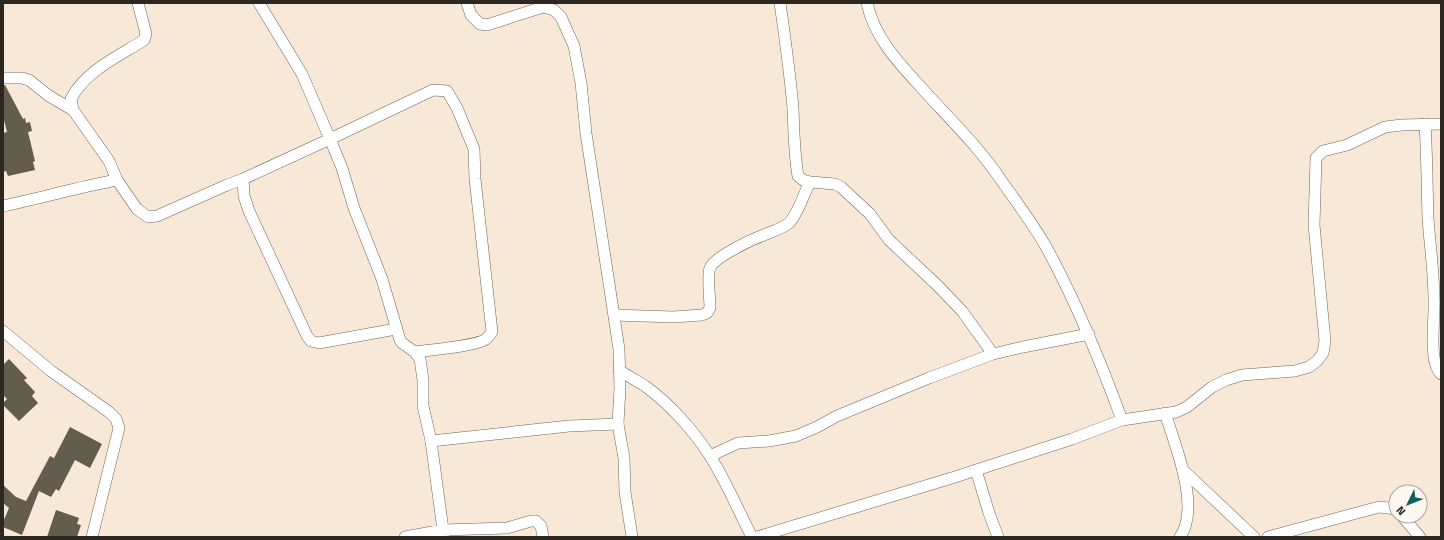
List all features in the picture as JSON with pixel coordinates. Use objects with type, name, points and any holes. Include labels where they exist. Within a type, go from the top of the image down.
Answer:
[{"type":"street","points":[[73,110],[71,99],[84,80],[144,40],[146,34],[138,3]]},
{"type":"street","points":[[259,3],[302,74],[342,168],[354,208],[382,279],[396,329],[402,343],[415,352],[420,359],[423,380],[423,406],[431,442],[444,534]]},
{"type":"street","points":[[467,3],[471,16],[480,24],[487,25],[543,7],[554,10],[561,17],[574,46],[581,83],[586,132],[619,349],[618,424],[624,458],[625,492],[632,537]]},
{"type":"street","points":[[780,3],[793,108],[795,159],[798,176],[803,180],[810,182],[835,184],[841,187],[870,214],[889,240],[937,285],[962,311],[993,354]]},
{"type":"street","points":[[867,3],[869,16],[879,36],[891,54],[960,130],[1000,178],[1040,238],[1089,334],[1122,420]]},
{"type":"street","points":[[3,78],[22,78],[29,80],[49,96],[73,110],[109,161],[117,180],[137,209],[148,217],[158,216],[227,184],[243,179],[433,90],[447,91],[455,104],[474,149],[475,179],[492,332],[487,339],[472,344],[415,352]]},
{"type":"street","points":[[1425,124],[1428,219],[1437,262],[1434,302],[1433,356],[1438,372],[1441,374]]},
{"type":"street","points":[[757,537],[976,470],[1072,439],[1122,420],[1176,412],[1187,407],[1212,387],[1226,380],[1242,375],[1295,371],[1309,367],[1317,361],[1323,353],[1325,341],[1314,225],[1316,158],[1323,151],[1347,144],[1386,128],[1402,125],[1441,124]]},
{"type":"street","points":[[243,179],[244,196],[249,211],[307,336],[311,341],[319,344],[396,329]]},
{"type":"street","points":[[3,206],[117,180]]},
{"type":"street","points":[[614,315],[673,317],[702,315],[707,313],[710,308],[710,268],[714,262],[730,252],[790,222],[794,217],[810,182]]},
{"type":"street","points":[[3,331],[51,371],[109,412],[116,420],[119,428],[92,537]]},
{"type":"street","points":[[710,456],[738,443],[769,441],[796,436],[837,416],[929,378],[993,354],[1089,334]]},
{"type":"street","points":[[619,370],[646,387],[674,412],[710,456],[726,484],[752,537]]},
{"type":"street","points":[[1165,413],[1183,470],[1188,498],[1186,525],[1180,537]]},
{"type":"street","points":[[431,442],[569,426],[618,424]]},
{"type":"street","points":[[976,470],[998,537]]},
{"type":"street","points":[[1183,470],[1254,537]]},
{"type":"street","points":[[1268,537],[1379,507],[1388,508]]},
{"type":"street","points":[[405,537],[508,528],[531,521],[536,522],[540,526],[543,537]]},
{"type":"street","points":[[1409,524],[1420,537]]},
{"type":"building","points":[[3,85],[5,85],[23,119],[25,118],[26,123],[30,122],[32,131],[28,132],[35,161],[33,162],[35,170],[8,176],[6,171],[3,172],[3,133],[7,132],[3,116]]},
{"type":"building","points":[[9,359],[27,378],[24,380],[35,392],[32,396],[38,403],[19,421],[3,405],[7,399],[3,395],[3,365]]},
{"type":"building","points":[[70,427],[102,444],[90,468],[75,460],[59,491],[56,489],[51,497],[39,491],[22,535],[3,527],[3,522],[9,508],[3,503],[3,485],[16,497],[26,501],[50,456],[54,458]]},
{"type":"building","points":[[56,510],[79,518],[77,524],[81,525],[77,537],[47,537]]}]
